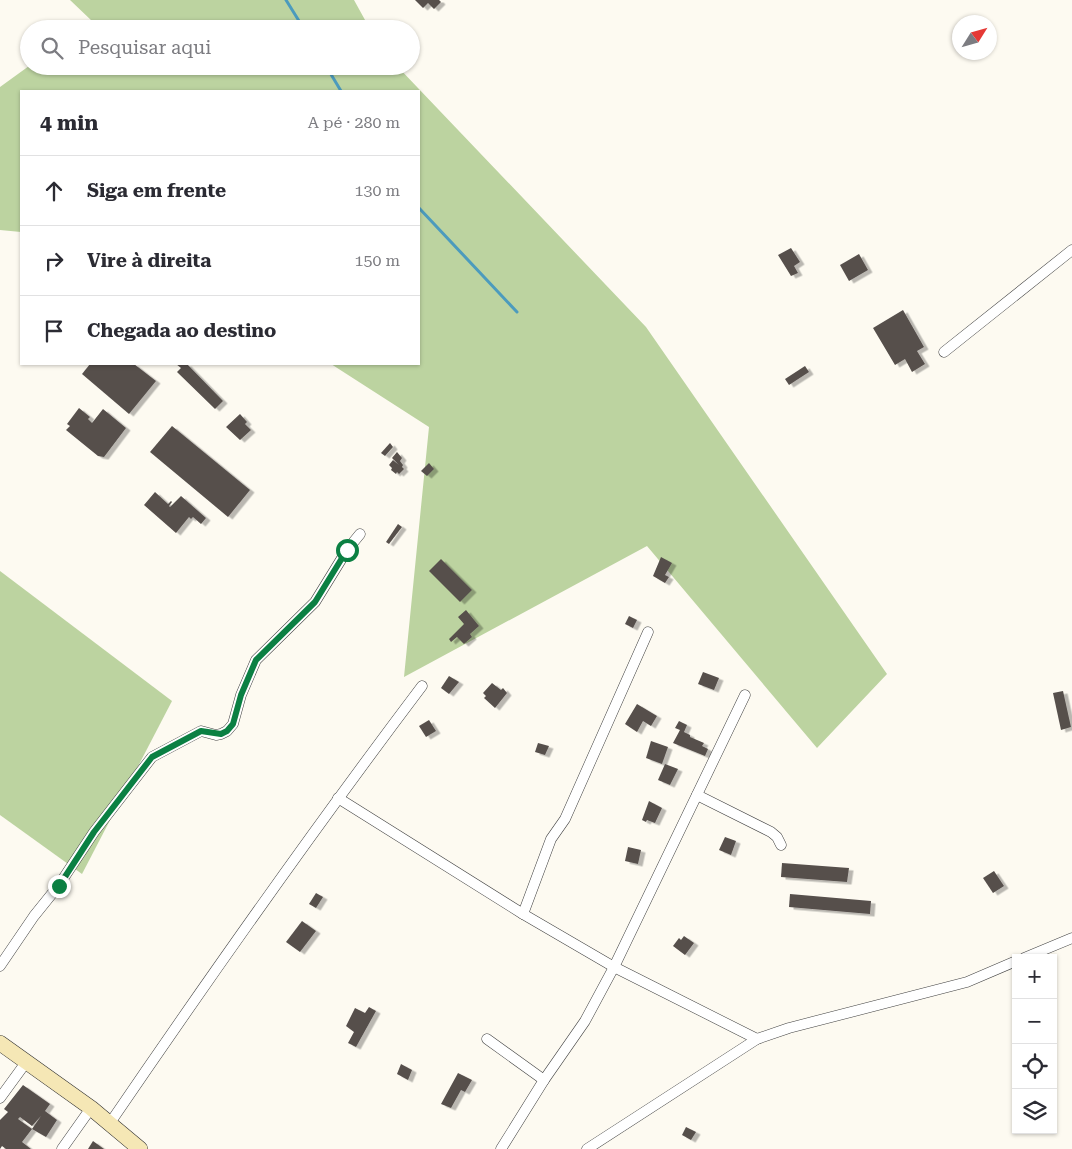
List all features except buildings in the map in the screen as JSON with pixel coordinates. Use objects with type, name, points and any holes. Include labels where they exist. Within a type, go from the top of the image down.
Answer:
[{"type":"street","points":[[944,352],[1072,250]]},
{"type":"street","points":[[0,966],[34,916],[59,886],[94,832],[152,757],[201,731],[216,735],[227,731],[233,724],[241,695],[256,660],[315,602],[347,550],[360,534]]},
{"type":"street","points":[[522,914],[551,839],[565,819],[648,632]]},
{"type":"street","points":[[110,1123],[221,962],[338,798],[422,686]]},
{"type":"street","points":[[501,1149],[544,1080],[585,1021],[614,967],[745,695]]},
{"type":"street","points":[[697,796],[771,832],[777,837],[781,845]]},
{"type":"street","points":[[338,798],[522,914],[614,967],[756,1039]]},
{"type":"street","points":[[1034,954],[1072,938]]},
{"type":"street","points":[[587,1149],[756,1039],[789,1028],[967,982],[1012,963]]},
{"type":"street","points":[[487,1039],[544,1080]]},
{"type":"street","points":[[0,1043],[91,1108],[140,1149]]},
{"type":"street","points":[[0,1098],[27,1061]]},
{"type":"street","points":[[62,1149],[91,1108]]},
{"type":"green space","points":[[70,0],[354,0],[365,20],[91,20]]},
{"type":"green space","points":[[20,73],[20,75],[406,75],[420,90],[20,90],[20,232],[0,230],[0,87]]},
{"type":"green space","points":[[420,90],[646,327],[887,674],[817,748],[647,546],[404,677],[429,427],[333,365],[420,365]]},
{"type":"green space","points":[[0,571],[172,701],[82,874],[0,815]]},
{"type":"waterway","points":[[286,0],[298,20]]},
{"type":"waterway","points":[[331,75],[340,90]]},
{"type":"waterway","points":[[420,209],[517,312]]},
{"type":"route","points":[[59,886],[94,832],[152,757],[201,731],[216,735],[221,734],[227,731],[233,724],[241,695],[256,660],[266,648],[315,602],[347,550]]}]
